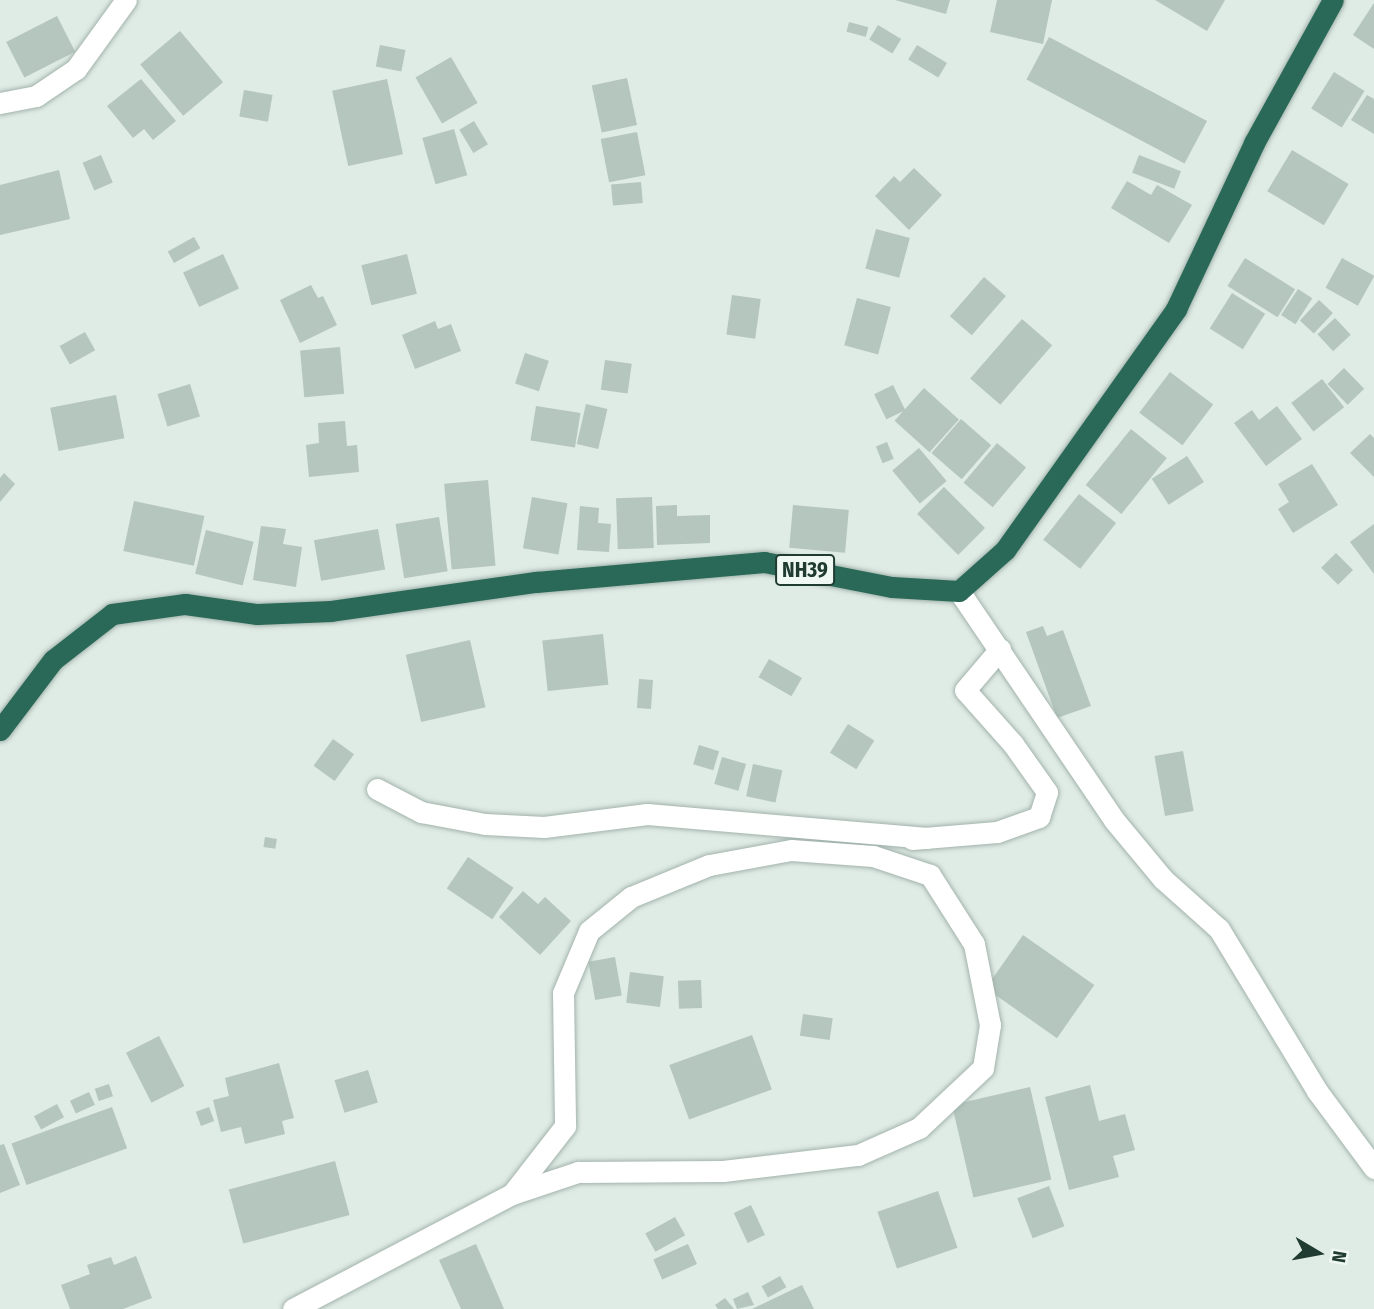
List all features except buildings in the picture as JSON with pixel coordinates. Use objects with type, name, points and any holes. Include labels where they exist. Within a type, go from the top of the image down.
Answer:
[{"type":"highway","points":[[959,591],[1005,550],[1176,309],[1254,143],[1333,0]]},
{"type":"highway","name":"NH39","points":[[0,730],[53,660],[111,614],[185,604],[257,614],[331,611],[536,582],[764,562],[892,586],[959,591]]},
{"type":"street","points":[[0,103],[36,96],[76,69],[126,0]]},
{"type":"street","points":[[959,591],[1114,820],[1163,879],[1219,929],[1317,1091],[1374,1168]]},
{"type":"street","points":[[512,1194],[565,1126],[563,993],[589,931],[631,897],[709,865],[791,850],[997,832],[1039,817],[1047,792],[1013,744],[965,690],[1000,649]]},
{"type":"street","points":[[377,789],[421,812],[485,824],[544,827],[647,814],[927,838]]},
{"type":"street","points":[[293,1309],[512,1194],[579,1172],[723,1171],[858,1155],[919,1128],[983,1068],[990,1025],[974,944],[930,875],[873,856],[791,850]]}]
